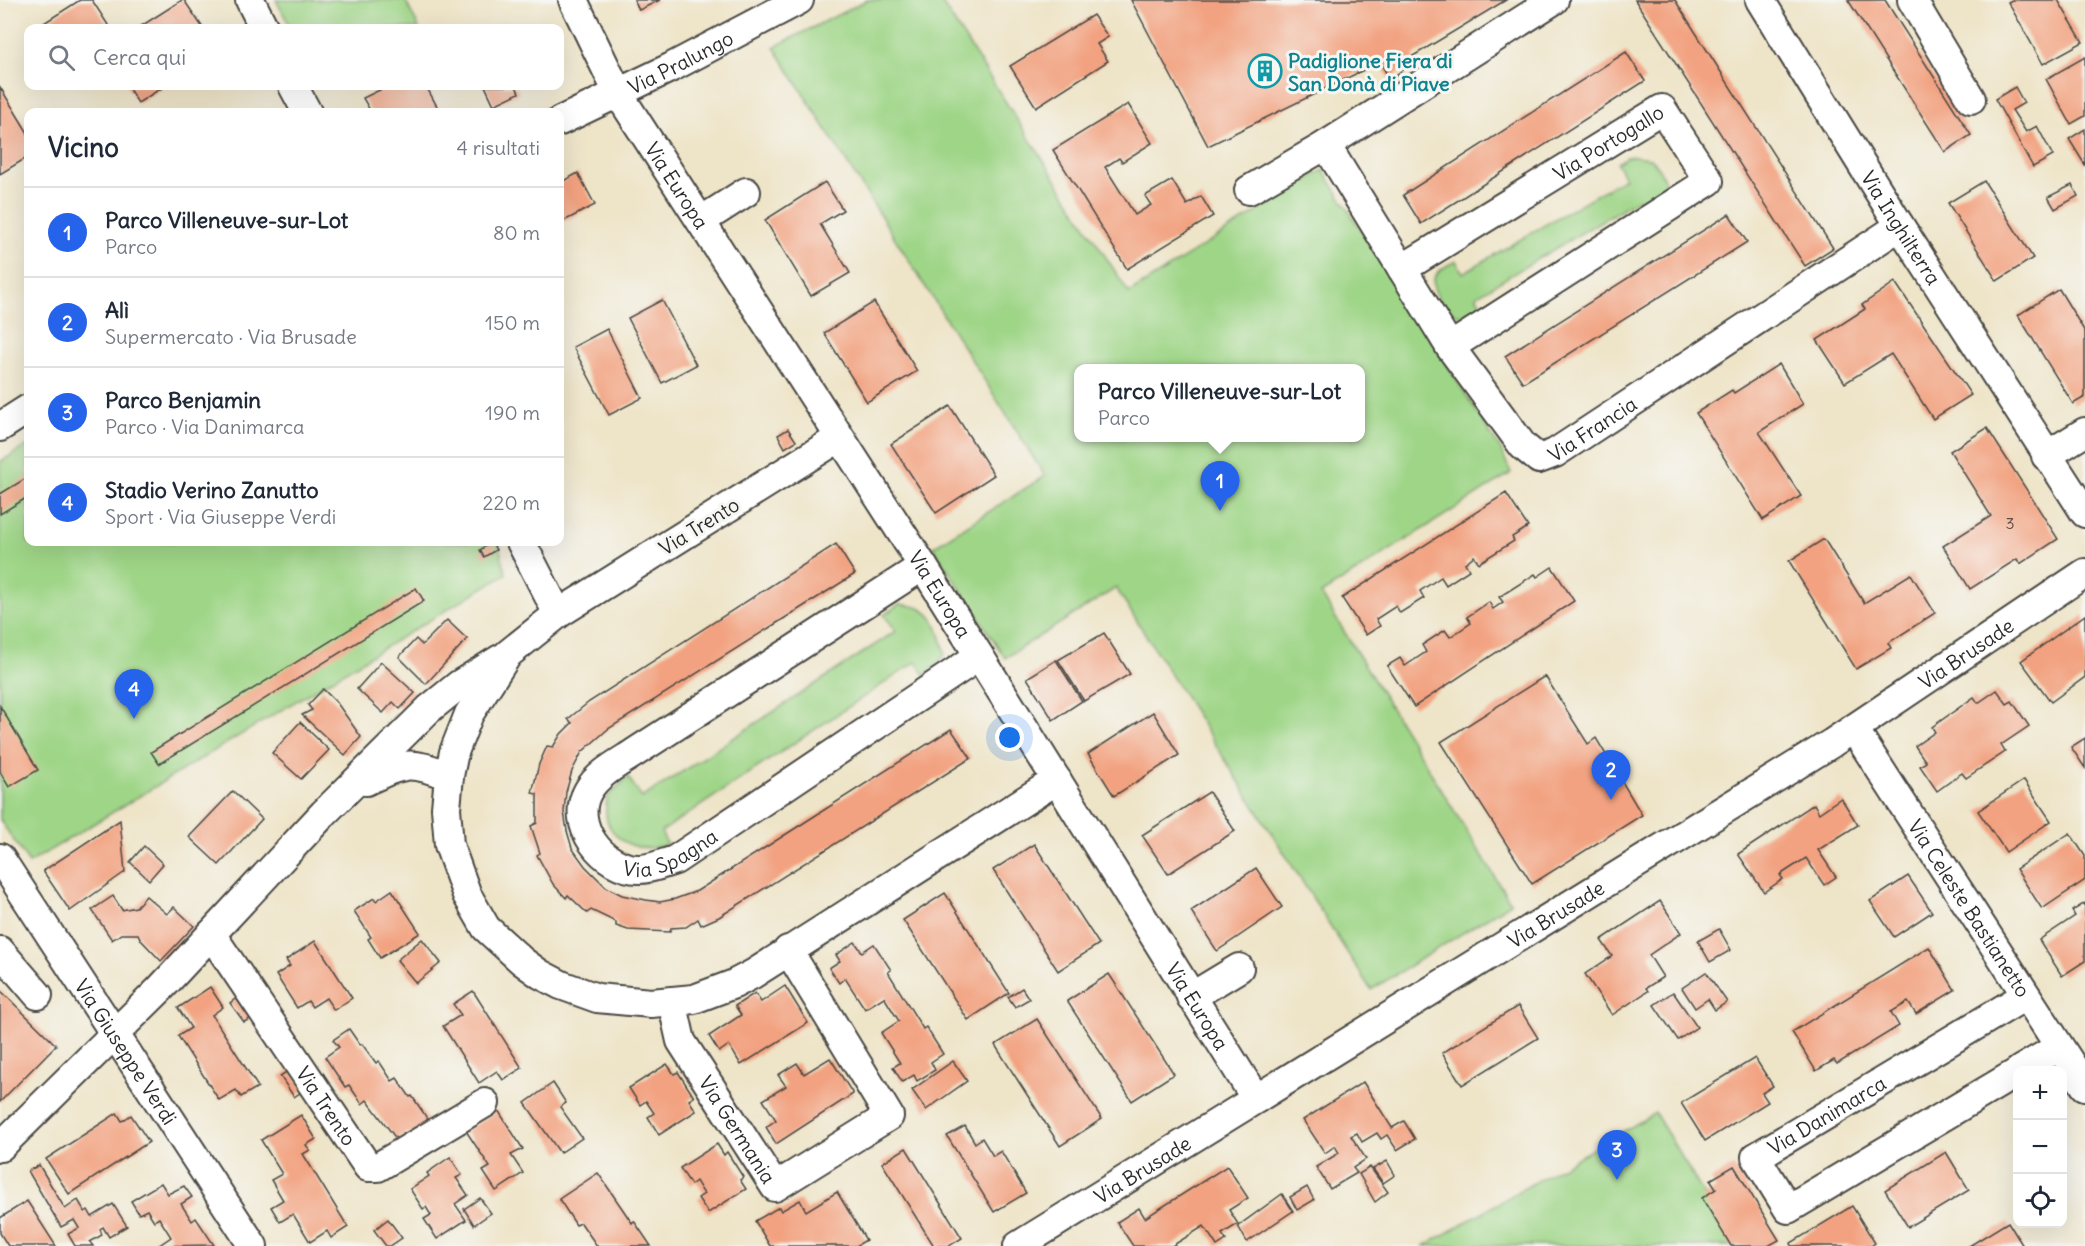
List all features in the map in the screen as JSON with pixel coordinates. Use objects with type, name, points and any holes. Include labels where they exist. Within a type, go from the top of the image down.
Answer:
[{"type":"street","points":[[250,0],[262,24]]},
{"type":"street","name":"Via Europa","points":[[573,0],[618,93],[923,566],[1257,1099]]},
{"type":"street","name":"Via Pralungo","points":[[564,119],[672,67],[799,0]]},
{"type":"street","points":[[1249,190],[1326,145],[1554,0]]},
{"type":"street","name":"Via Inghilterra","points":[[1760,0],[1900,226],[2046,456],[2085,513]]},
{"type":"street","points":[[1912,0],[1971,99]]},
{"type":"street","points":[[295,90],[305,108]]},
{"type":"street","name":"Via Portogallo","points":[[1402,269],[1662,109],[1709,182],[1450,347]]},
{"type":"street","name":"Via Francia","points":[[1326,145],[1450,347],[1523,447],[1539,459],[1555,453],[1900,226]]},
{"type":"street","points":[[701,221],[746,192]]},
{"type":"street","points":[[0,427],[24,412]]},
{"type":"street","points":[[2046,456],[2085,432]]},
{"type":"street","name":"Via Trento","points":[[0,1147],[159,990],[324,813],[429,709],[460,684],[508,654],[558,614],[839,438]]},
{"type":"street","points":[[523,546],[558,614]]},
{"type":"street","name":"Via Spagna","points":[[923,566],[595,780],[583,801],[584,818],[591,843],[614,861],[638,869],[675,860],[979,656]]},
{"type":"street","name":"Via Brusade","points":[[1018,1246],[1693,831],[1854,729],[2085,573]]},
{"type":"street","name":"Via Trento","points":[[349,788],[398,766],[422,766],[449,776],[454,752],[468,714],[508,654]]},
{"type":"street","name":"Via Celeste Bastianetto","points":[[1854,729],[2025,996],[2071,1053],[2085,1086]]},
{"type":"street","points":[[449,776],[446,808],[449,845],[467,895],[486,928],[502,944],[540,974],[561,985],[597,998],[651,1003],[694,999],[753,974],[1058,780]]},
{"type":"street","name":"Via Giuseppe Verdi","points":[[0,858],[253,1246]]},
{"type":"street","name":"Via Trento","points":[[211,934],[368,1167],[378,1167],[485,1102]]},
{"type":"street","name":"Via Germania","points":[[672,1001],[681,1041],[775,1187],[889,1116],[788,950]]},
{"type":"street","points":[[0,951],[38,995]]},
{"type":"street","points":[[1191,997],[1239,968]]},
{"type":"street","name":"Via Danimarca","points":[[2013,1075],[1788,1209],[1756,1156],[2025,996]]},
{"type":"street","name":"Via Danimarca","points":[[2033,1066],[2071,1053]]},
{"type":"green space","points":[[276,0],[405,0],[417,24],[289,24]]},
{"type":"green space","points":[[867,0],[940,0],[1129,293],[1323,170],[1501,450],[1511,473],[1321,594],[1511,903],[1371,990],[1116,588],[1005,658],[933,547],[1045,476],[774,47]]},
{"type":"green space","points":[[1626,157],[1650,158],[1658,166],[1666,184],[1664,193],[1646,209],[1638,199],[1476,296],[1482,306],[1465,315],[1453,313],[1442,303],[1435,291],[1434,279],[1443,268],[1456,261],[1463,273],[1625,178],[1617,163]]},
{"type":"green space","points":[[24,447],[24,546],[499,546],[506,574],[29,863],[0,820],[0,462]]},
{"type":"green space","points":[[899,604],[919,608],[934,621],[945,654],[937,665],[924,675],[916,662],[661,832],[667,844],[649,848],[632,845],[624,842],[612,830],[606,818],[607,797],[628,777],[642,798],[896,631],[884,615]]},
{"type":"green space","points":[[1655,1113],[1735,1246],[1424,1246]]},
{"type":"building","points":[[80,0],[92,0],[107,24],[42,24]]},
{"type":"building","points":[[184,0],[200,24],[144,24]]},
{"type":"building","points":[[634,0],[660,0],[639,10]]},
{"type":"building","name":"Padiglione Fiera di San Donà di Piave","points":[[1131,0],[1506,0],[1413,56],[1415,59],[1390,80],[1380,62],[1208,146]]},
{"type":"building","points":[[1635,0],[1675,0],[1833,248],[1805,266]]},
{"type":"building","points":[[1848,0],[1885,0],[1971,135],[1945,152]]},
{"type":"building","points":[[2012,0],[2058,0],[2083,42],[2043,64],[2008,2]]},
{"type":"building","points":[[1093,15],[1108,37],[1097,44],[1108,61],[1036,107],[1010,66]]},
{"type":"building","points":[[1626,52],[1645,81],[1421,224],[1403,195]]},
{"type":"building","points":[[2085,57],[2085,116],[2071,124],[2046,79]]},
{"type":"building","points":[[0,87],[24,126],[24,159],[0,174]]},
{"type":"building","points":[[2015,87],[2024,103],[2012,110],[2026,132],[2037,126],[2053,156],[2033,167],[1995,99]]},
{"type":"building","points":[[130,90],[159,90],[138,103]]},
{"type":"building","points":[[380,90],[428,90],[438,108],[369,108],[363,98]]},
{"type":"building","points":[[487,90],[518,90],[519,93],[494,105]]},
{"type":"building","points":[[1128,104],[1152,143],[1122,162],[1119,158],[1105,167],[1135,215],[1151,205],[1145,196],[1172,180],[1187,205],[1201,196],[1213,216],[1127,269],[1053,150]]},
{"type":"building","points":[[2085,129],[2085,165],[2069,139]]},
{"type":"building","points":[[578,173],[595,205],[564,221],[564,181]]},
{"type":"building","points":[[1984,181],[2033,258],[1997,281],[1948,203]]},
{"type":"building","points":[[825,182],[843,210],[820,224],[850,273],[811,296],[765,220]]},
{"type":"building","points":[[2072,185],[2078,196],[2055,209],[2048,197]]},
{"type":"building","points":[[1729,214],[1747,242],[1523,383],[1505,356]]},
{"type":"building","points":[[1895,282],[1971,395],[1933,419],[1891,354],[1845,383],[1817,340],[1865,309],[1862,305]]},
{"type":"building","points":[[2059,289],[2085,332],[2085,397],[2073,404],[2018,315]]},
{"type":"building","points":[[662,300],[696,365],[662,383],[628,318]]},
{"type":"building","points":[[874,302],[917,371],[867,402],[824,333]]},
{"type":"building","points":[[607,329],[642,398],[609,415],[573,347]]},
{"type":"building","points":[[1779,364],[1803,404],[1759,432],[1801,496],[1763,520],[1696,413],[1732,390],[1734,393]]},
{"type":"building","points":[[950,406],[994,475],[936,513],[891,444]]},
{"type":"building","points":[[1987,428],[2058,539],[2020,564],[2017,559],[1970,589],[1943,546],[1991,516],[1950,451]]},
{"type":"building","points":[[788,429],[796,441],[785,448],[778,435]]},
{"type":"building","points":[[24,479],[24,499],[0,514],[0,494]]},
{"type":"building","points":[[1506,493],[1528,527],[1512,537],[1514,541],[1479,563],[1474,556],[1465,563],[1469,570],[1446,585],[1441,577],[1420,591],[1424,598],[1400,613],[1396,606],[1376,619],[1380,626],[1366,635],[1342,598]]},
{"type":"building","points":[[1824,539],[1864,603],[1911,574],[1935,613],[1888,643],[1891,648],[1856,669],[1789,561]]},
{"type":"building","points":[[836,544],[855,574],[608,729],[582,752],[572,771],[566,792],[564,812],[572,848],[585,866],[606,887],[622,895],[660,902],[675,899],[697,891],[951,729],[971,758],[719,917],[701,925],[698,919],[686,927],[671,928],[670,932],[628,930],[616,926],[616,922],[591,910],[587,913],[568,895],[566,898],[553,884],[537,855],[540,853],[531,826],[537,823],[537,794],[532,793],[539,764],[547,746],[553,747],[572,723],[568,719],[589,702]]},
{"type":"building","points":[[486,546],[494,546],[496,550],[484,557],[480,550]]},
{"type":"building","points":[[1552,567],[1574,601],[1414,707],[1387,666],[1400,658],[1405,666],[1426,652],[1422,645],[1445,630],[1450,637],[1471,623],[1467,617],[1489,602],[1493,609],[1503,602],[1499,597],[1535,574],[1537,577]]},
{"type":"building","points":[[416,588],[424,601],[159,764],[151,752]]},
{"type":"building","points":[[2085,615],[2085,677],[2051,702],[2021,661]]},
{"type":"building","points":[[447,620],[467,639],[426,684],[399,657],[416,639],[422,645]]},
{"type":"building","points":[[1104,633],[1130,674],[1084,701],[1058,660]]},
{"type":"building","points":[[1056,660],[1082,701],[1053,720],[1027,678]]},
{"type":"building","points":[[381,662],[415,693],[400,709],[393,702],[383,713],[357,689]]},
{"type":"building","points":[[1545,676],[1588,744],[1596,738],[1642,815],[1532,884],[1441,742]]},
{"type":"building","points":[[323,689],[337,703],[361,737],[345,755],[302,715],[312,710],[308,705]]},
{"type":"building","points":[[1997,690],[2007,704],[2012,701],[2029,726],[2001,745],[2005,752],[1966,778],[1962,773],[1937,791],[1920,766],[1926,762],[1915,746],[1935,732],[1932,727],[1974,697],[1978,703]]},
{"type":"building","points":[[0,706],[38,770],[9,787],[0,772]]},
{"type":"building","points":[[1153,712],[1179,755],[1114,796],[1088,754]]},
{"type":"building","points":[[300,722],[329,750],[301,779],[272,753]]},
{"type":"building","points":[[2085,738],[2085,768],[2071,747]]},
{"type":"building","points":[[2024,780],[2051,821],[2006,852],[1978,811]]},
{"type":"building","points":[[233,791],[262,819],[219,865],[189,837]]},
{"type":"building","points":[[1209,792],[1235,831],[1168,874],[1142,835]]},
{"type":"building","points":[[1841,798],[1858,825],[1818,850],[1836,877],[1824,885],[1806,858],[1780,875],[1783,879],[1764,892],[1738,854],[1814,804],[1819,813]]},
{"type":"building","points":[[120,820],[125,872],[70,911],[43,871]]},
{"type":"building","points":[[2070,833],[2085,856],[2085,880],[2042,909],[2016,869]]},
{"type":"building","points":[[1034,844],[1099,944],[1058,971],[993,870]]},
{"type":"building","points":[[144,846],[163,864],[149,880],[130,862]]},
{"type":"building","points":[[1256,868],[1282,907],[1217,951],[1191,911]]},
{"type":"building","points":[[1908,876],[1932,912],[1894,937],[1870,901]]},
{"type":"building","points":[[392,890],[420,933],[380,958],[368,939],[371,937],[354,911],[374,898],[376,901]]},
{"type":"building","points":[[945,893],[1009,993],[968,1020],[903,920]]},
{"type":"building","points":[[113,896],[122,910],[136,907],[146,896],[167,914],[174,907],[194,926],[161,961],[138,934],[121,934],[112,940],[92,910]]},
{"type":"building","points":[[1660,901],[1681,933],[1649,955],[1663,977],[1646,988],[1648,991],[1612,1015],[1585,974],[1612,956],[1601,940]]},
{"type":"building","points":[[2085,903],[2085,961],[2062,976],[2039,940],[2075,916],[2072,911]]},
{"type":"building","points":[[1719,929],[1731,950],[1710,962],[1698,941]]},
{"type":"building","points":[[422,939],[441,963],[416,983],[397,960]]},
{"type":"building","points":[[315,941],[352,998],[334,1010],[326,998],[312,1007],[308,1001],[297,1008],[276,975],[290,966],[286,960]]},
{"type":"building","points":[[855,942],[862,952],[874,944],[891,970],[888,972],[923,1029],[926,1027],[943,1054],[931,1062],[935,1070],[917,1081],[914,1075],[902,1082],[893,1067],[900,1063],[881,1033],[899,1021],[884,997],[865,1009],[845,978],[839,983],[829,968],[840,961],[836,955]]},
{"type":"building","points":[[1929,947],[1955,990],[1916,1014],[1908,1002],[1891,1012],[1899,1026],[1837,1064],[1834,1060],[1816,1071],[1792,1032]]},
{"type":"building","points":[[1706,972],[1727,1002],[1715,1010],[1708,999],[1695,1008],[1682,988]]},
{"type":"building","points":[[1109,974],[1174,1074],[1132,1101],[1067,1001]]},
{"type":"building","points":[[785,986],[808,1023],[741,1065],[729,1045],[719,1052],[709,1036],[741,1015],[735,1006],[755,993],[761,1002]]},
{"type":"building","points":[[210,987],[223,1007],[212,1015],[258,1087],[241,1097],[236,1090],[219,1100],[178,1036],[191,1028],[178,1008]]},
{"type":"building","points":[[1022,988],[1029,999],[1015,1007],[1008,997]]},
{"type":"building","points":[[0,990],[56,1045],[0,1102]]},
{"type":"building","points":[[473,991],[522,1068],[503,1080],[497,1071],[479,1083],[443,1026],[461,1015],[453,1004]]},
{"type":"building","points":[[1673,992],[1697,1027],[1678,1040],[1654,1005]]},
{"type":"building","points":[[239,996],[254,1017],[244,1022],[230,1003]]},
{"type":"building","points":[[1518,1006],[1538,1038],[1462,1085],[1442,1053]]},
{"type":"building","points":[[1037,1019],[1102,1119],[1060,1146],[995,1045]]},
{"type":"building","points":[[349,1029],[376,1063],[379,1061],[392,1081],[397,1078],[431,1124],[412,1137],[409,1132],[397,1140],[367,1100],[362,1104],[349,1085],[345,1087],[325,1057],[339,1047],[333,1040]]},
{"type":"building","points":[[830,1058],[853,1094],[776,1144],[766,1127],[776,1120],[763,1100],[786,1086],[778,1075],[797,1063],[804,1074]]},
{"type":"building","points":[[1755,1058],[1773,1086],[1762,1093],[1768,1102],[1705,1141],[1681,1103]]},
{"type":"building","points":[[953,1061],[967,1081],[926,1110],[912,1090]]},
{"type":"building","points":[[667,1064],[674,1074],[678,1072],[694,1097],[689,1100],[696,1111],[659,1135],[648,1117],[654,1113],[646,1101],[640,1105],[629,1088]]},
{"type":"building","points":[[291,1069],[304,1090],[294,1097],[280,1076]]},
{"type":"building","points":[[1363,1082],[1392,1128],[1404,1121],[1415,1139],[1397,1150],[1387,1135],[1381,1139],[1377,1133],[1362,1142],[1357,1133],[1351,1136],[1366,1159],[1353,1168],[1357,1173],[1330,1189],[1316,1167],[1339,1153],[1335,1146],[1325,1153],[1303,1120]]},
{"type":"building","points":[[553,1083],[566,1103],[560,1107],[582,1138],[560,1153],[525,1103]]},
{"type":"building","points":[[498,1110],[523,1149],[511,1155],[523,1173],[496,1191],[483,1171],[490,1167],[466,1131]]},
{"type":"building","points":[[117,1113],[122,1121],[131,1115],[149,1142],[69,1194],[46,1159]]},
{"type":"building","points":[[301,1115],[316,1139],[306,1145],[310,1150],[303,1154],[348,1227],[331,1238],[327,1231],[310,1242],[293,1214],[280,1222],[271,1207],[283,1200],[271,1180],[282,1174],[261,1140]]},
{"type":"building","points":[[965,1126],[975,1143],[982,1138],[993,1156],[1001,1151],[1026,1193],[994,1212],[947,1136]]},
{"type":"building","points":[[717,1144],[724,1155],[727,1152],[743,1177],[740,1180],[746,1189],[708,1213],[698,1198],[704,1194],[696,1181],[691,1185],[680,1168]]},
{"type":"building","points":[[906,1148],[962,1238],[949,1246],[934,1246],[882,1163]]},
{"type":"building","points":[[1946,1152],[1969,1190],[1908,1227],[1885,1190]]},
{"type":"building","points":[[450,1157],[462,1175],[456,1178],[468,1195],[455,1204],[466,1220],[437,1239],[424,1219],[431,1215],[426,1207],[423,1209],[410,1189],[429,1176],[427,1173]]},
{"type":"building","points":[[1387,1161],[1395,1175],[1383,1183],[1373,1169]]},
{"type":"building","points":[[39,1165],[65,1209],[78,1200],[85,1212],[88,1210],[92,1217],[113,1204],[127,1226],[109,1237],[103,1227],[100,1229],[102,1235],[90,1242],[93,1246],[75,1246],[68,1234],[79,1228],[74,1220],[61,1227],[28,1171]]},
{"type":"building","points":[[1227,1166],[1248,1198],[1229,1210],[1238,1224],[1222,1234],[1226,1240],[1217,1246],[1204,1226],[1172,1246],[1133,1246],[1117,1222],[1139,1208],[1145,1218]]},
{"type":"building","points":[[1734,1166],[1779,1240],[1768,1246],[1731,1246],[1702,1198],[1716,1189],[1710,1180]]},
{"type":"building","points":[[1370,1167],[1388,1192],[1375,1202],[1359,1174]]},
{"type":"building","points":[[598,1173],[632,1223],[634,1221],[651,1246],[597,1246],[581,1223],[576,1225],[559,1199]]},
{"type":"building","points":[[161,1183],[168,1194],[184,1186],[192,1197],[181,1204],[192,1221],[196,1218],[214,1245],[158,1246],[171,1237],[159,1218],[154,1221],[147,1210],[139,1214],[131,1201]]},
{"type":"building","points":[[1307,1187],[1314,1200],[1297,1210],[1290,1197]]},
{"type":"building","points":[[837,1192],[866,1240],[856,1246],[770,1246],[755,1221],[779,1207],[781,1211],[800,1200],[806,1211]]},
{"type":"building","points":[[1282,1194],[1293,1211],[1247,1242],[1238,1226]]},
{"type":"building","points":[[480,1198],[491,1213],[474,1225],[464,1209]]},
{"type":"building","points":[[27,1201],[56,1246],[8,1246],[0,1233],[0,1218]]},
{"type":"building","points":[[1852,1206],[1875,1243],[1871,1246],[1792,1246],[1791,1243]]},
{"type":"building","points":[[388,1219],[402,1238],[386,1246],[374,1230]]},
{"type":"building","points":[[2008,1222],[2023,1246],[1969,1246]]},
{"type":"place","name":"Padiglione Fiera di San Donà di Piave","points":[[1265,71]]},
{"type":"place","name":"Parco Villeneuve-sur-Lot","points":[[1220,511]]},
{"type":"place","name":"Stadio Verino Zanutto","points":[[134,719]]},
{"type":"place","name":"Alì","points":[[1611,800]]},
{"type":"place","name":"Parco Benjamin","points":[[1617,1180]]}]
